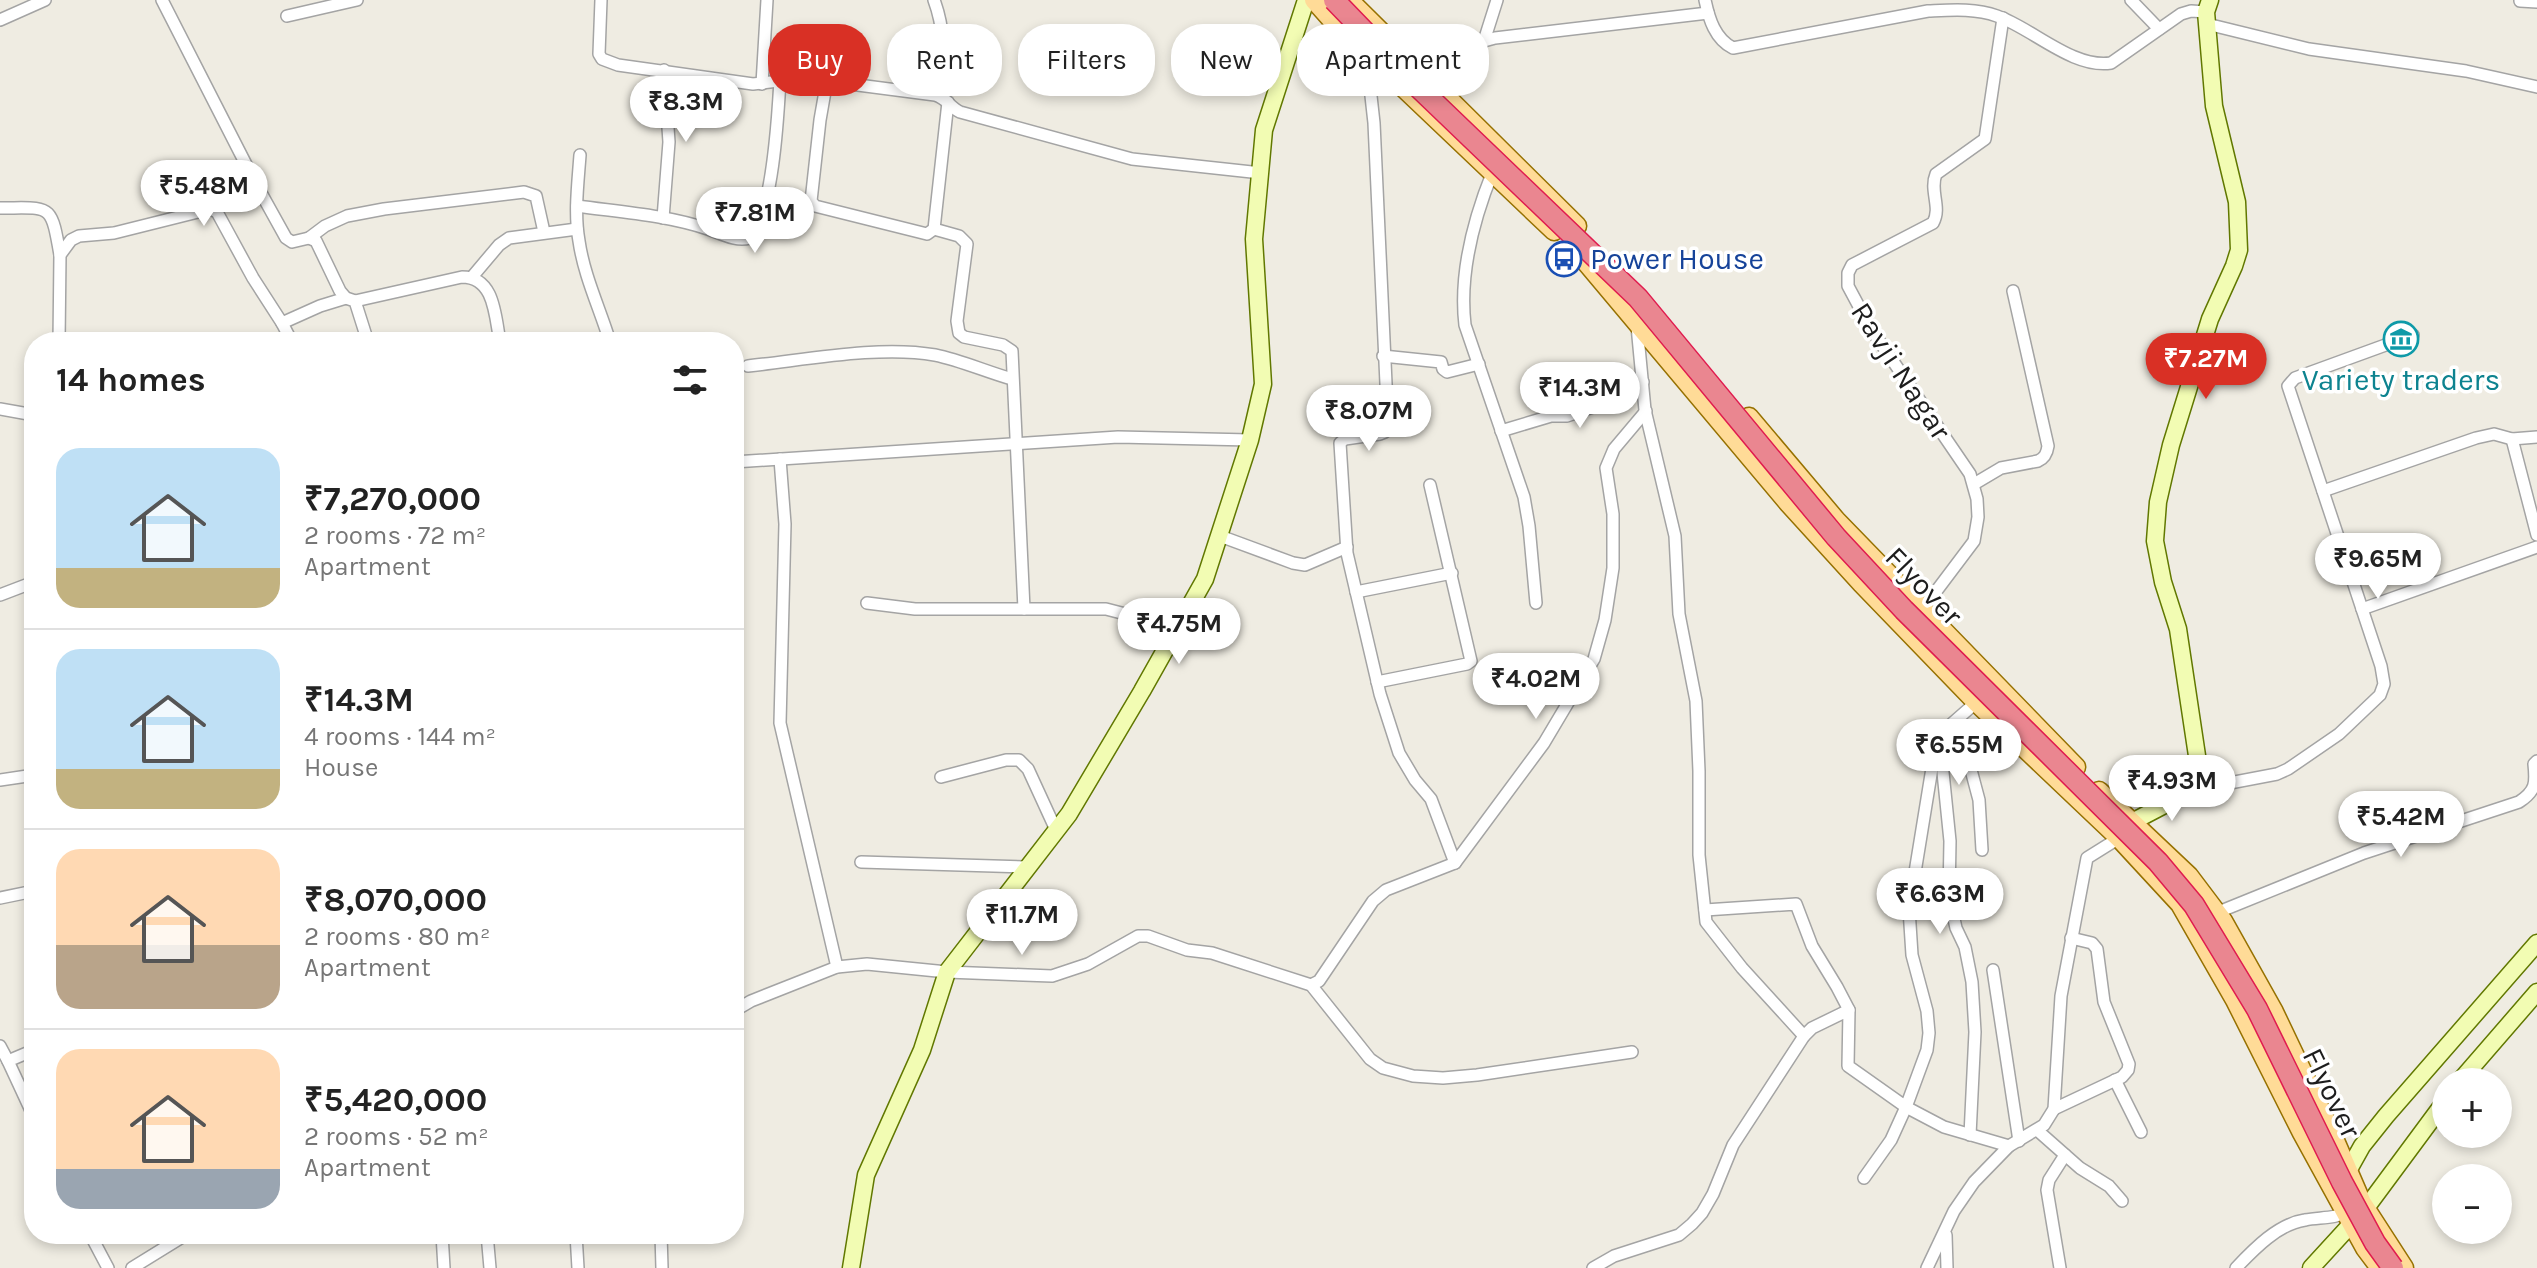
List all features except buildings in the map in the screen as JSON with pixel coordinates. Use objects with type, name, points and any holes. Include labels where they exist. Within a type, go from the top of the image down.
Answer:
[{"type":"highway","name":"Flyover","points":[[1334,0],[1417,86],[1638,298],[1816,513],[1884,589],[2158,862],[2194,905],[2257,1009],[2342,1182],[2375,1243],[2393,1268]]},
{"type":"main road","points":[[1314,0],[1338,24]]},
{"type":"main road","points":[[1349,0],[1373,24]]},
{"type":"main road","points":[[1412,96],[1586,261],[1789,504],[1977,703],[2119,838],[2180,904],[2235,1000],[2302,1133],[2356,1212],[2381,1233],[2404,1268]]},
{"type":"main road","points":[[1446,96],[1652,302],[1836,520],[1994,684],[2189,876],[2216,913],[2274,1012],[2348,1171],[2365,1248],[2380,1268]]},
{"type":"street","points":[[0,20],[45,0]]},
{"type":"street","points":[[162,0],[256,184],[286,238],[292,242],[309,238],[347,216],[524,192],[536,196],[544,232]]},
{"type":"street","points":[[287,16],[357,0]]},
{"type":"street","points":[[601,0],[598,47],[602,59],[618,65],[768,83]]},
{"type":"street","points":[[762,84],[767,0]]},
{"type":"street","points":[[824,96],[811,201],[815,206],[927,234],[934,229],[946,100],[944,42],[934,0]]},
{"type":"street","points":[[851,1268],[866,1175],[922,1050],[947,972],[1069,814],[1205,579],[1250,440],[1263,384],[1254,239],[1264,130],[1306,0]]},
{"type":"street","points":[[1489,25],[1497,0]]},
{"type":"street","points":[[1705,0],[1723,43],[1733,48],[1958,5],[2003,18],[2068,54],[2102,64],[2111,63],[2181,14],[2191,11],[2208,12],[2309,49],[2466,71],[2537,87]]},
{"type":"street","points":[[2131,0],[2159,29]]},
{"type":"street","points":[[2520,1],[2537,2]]},
{"type":"street","points":[[2193,790],[2199,769],[2178,629],[2163,582],[2155,541],[2158,502],[2171,445],[2210,319],[2239,250],[2237,202],[2214,106],[2208,12]]},
{"type":"street","points":[[1489,40],[1708,13]]},
{"type":"street","name":"Ravji Nagar","points":[[1907,630],[1974,541],[1978,517],[1974,484],[1871,329],[1851,293],[1847,279],[1852,265],[1933,223],[1938,212],[1933,181],[1936,174],[1985,139],[2003,18]]},
{"type":"street","points":[[663,218],[669,142],[664,70]]},
{"type":"street","points":[[871,87],[946,100],[960,112],[1132,159],[1261,173]]},
{"type":"street","points":[[577,206],[663,218],[745,240],[756,233],[768,186],[776,147],[779,96]]},
{"type":"street","points":[[1371,96],[1388,427],[1385,432],[1345,439],[1339,448],[1347,547],[1377,682],[1399,753],[1431,799],[1455,863]]},
{"type":"street","points":[[1428,111],[1439,96]]},
{"type":"street","points":[[1503,152],[1492,173],[1472,231],[1463,306],[1465,325],[1524,497],[1536,603]]},
{"type":"street","points":[[580,155],[577,229],[582,260],[607,332]]},
{"type":"street","points":[[0,208],[37,208],[49,212],[54,221],[60,255],[59,332]]},
{"type":"street","points":[[60,255],[71,240],[79,236],[114,233],[214,209],[287,332]]},
{"type":"street","points":[[472,277],[499,245],[509,238],[577,229]]},
{"type":"street","points":[[934,229],[959,236],[967,244],[957,321],[959,333],[1009,348],[1013,355],[1024,609]]},
{"type":"street","points":[[309,238],[316,241],[340,291],[350,299],[364,332]]},
{"type":"street","points":[[282,323],[350,299],[472,277],[488,291],[498,332]]},
{"type":"street","points":[[1974,484],[2001,468],[2043,459],[2047,452],[2013,291]]},
{"type":"street","points":[[1652,302],[1637,320],[1646,411],[1675,536],[1679,614],[1696,701],[1699,855],[1706,922],[1742,968],[1804,1036]]},
{"type":"street","points":[[1927,1268],[1954,1211],[1974,1182],[2014,1144],[2044,1125],[2054,1109],[2061,996],[2087,858],[2119,838],[2132,822],[2193,790],[2277,774],[2339,734],[2380,695],[2384,676],[2288,388],[2295,378],[2413,335]]},
{"type":"street","points":[[748,366],[865,354],[908,353],[937,355],[1012,379]]},
{"type":"street","points":[[1383,356],[1441,362],[1447,372],[1479,364]]},
{"type":"street","points":[[1501,431],[1551,416],[1567,416],[1590,408],[1607,394],[1643,382]]},
{"type":"street","points":[[0,409],[24,413]]},
{"type":"street","points":[[744,1005],[837,967],[867,964],[947,972],[1052,976],[1088,964],[1138,936],[1212,953],[1302,984],[1311,985],[1319,981],[1373,901],[1386,890],[1455,863],[1544,743],[1594,659],[1605,620],[1613,568],[1613,514],[1606,468],[1614,449],[1646,411]]},
{"type":"street","points":[[2323,491],[2476,438],[2501,434],[2512,439],[2537,437]]},
{"type":"street","points":[[744,461],[1118,437],[1250,440]]},
{"type":"street","points":[[2512,439],[2537,535]]},
{"type":"street","points":[[780,459],[785,524],[780,723],[837,967]]},
{"type":"street","points":[[1377,682],[1470,663],[1430,485]]},
{"type":"street","points":[[1220,536],[1305,565],[1347,547]]},
{"type":"street","points":[[2362,609],[2537,547]]},
{"type":"street","points":[[1356,592],[1452,573]]},
{"type":"street","points":[[0,595],[24,586]]},
{"type":"street","points":[[867,603],[915,609],[1106,609],[1137,617],[1173,636]]},
{"type":"street","points":[[1864,1178],[1891,1140],[1927,1050],[1927,1011],[1909,941],[1909,909],[1939,735],[1958,721],[1994,684]]},
{"type":"street","points":[[1958,721],[1979,800],[1982,850]]},
{"type":"street","points":[[1939,735],[1950,841],[1949,896],[1972,982],[1975,1032],[1970,1135]]},
{"type":"street","points":[[941,777],[1006,760],[1019,760],[1028,769],[1056,830]]},
{"type":"street","points":[[2216,913],[2364,853],[2519,802],[2530,795],[2535,785],[2534,764],[2537,761]]},
{"type":"street","points":[[0,780],[24,776]]},
{"type":"street","points":[[861,862],[1028,867]]},
{"type":"street","points":[[0,898],[24,893]]},
{"type":"street","points":[[1705,910],[1796,904],[1812,946],[1849,1010],[1848,1066],[1906,1107],[1944,1127],[2014,1144]]},
{"type":"street","points":[[2054,1109],[2122,1077],[2129,1064],[2104,1002],[2097,949],[2092,943],[2071,938]]},
{"type":"street","points":[[2348,1171],[2362,1146],[2386,1116],[2537,943]]},
{"type":"street","points":[[1993,970],[2014,1144]]},
{"type":"street","points":[[1311,985],[1370,1059],[1383,1068],[1413,1076],[1443,1078],[1477,1075],[1632,1052]]},
{"type":"street","points":[[2471,1068],[2537,992]]},
{"type":"street","points":[[1593,1268],[1614,1256],[1679,1235],[1702,1213],[1733,1145],[1804,1036],[1812,1028],[1849,1010]]},
{"type":"street","points":[[0,1046],[24,1095]]},
{"type":"street","points":[[8,1061],[24,1054]]},
{"type":"street","points":[[2115,1080],[2141,1132]]},
{"type":"street","points":[[2311,1268],[2432,1117]]},
{"type":"street","points":[[2037,1130],[2080,1168],[2109,1186],[2122,1201]]},
{"type":"street","points":[[2060,1268],[2047,1190],[2049,1180],[2065,1155]]},
{"type":"street","points":[[2236,1268],[2269,1236],[2301,1220],[2339,1217],[2356,1212]]},
{"type":"street","points":[[1945,1230],[1947,1268]]},
{"type":"street","points":[[95,1244],[108,1268]]},
{"type":"street","points":[[132,1268],[171,1244]]},
{"type":"street","points":[[443,1244],[444,1268]]},
{"type":"street","points":[[488,1244],[490,1268]]},
{"type":"street","points":[[577,1244],[578,1268]]},
{"type":"street","points":[[661,1244],[662,1268]]},
{"type":"place","name":"Power House","points":[[1564,259]]},
{"type":"place","name":"Variety traders","points":[[2401,339]]}]
